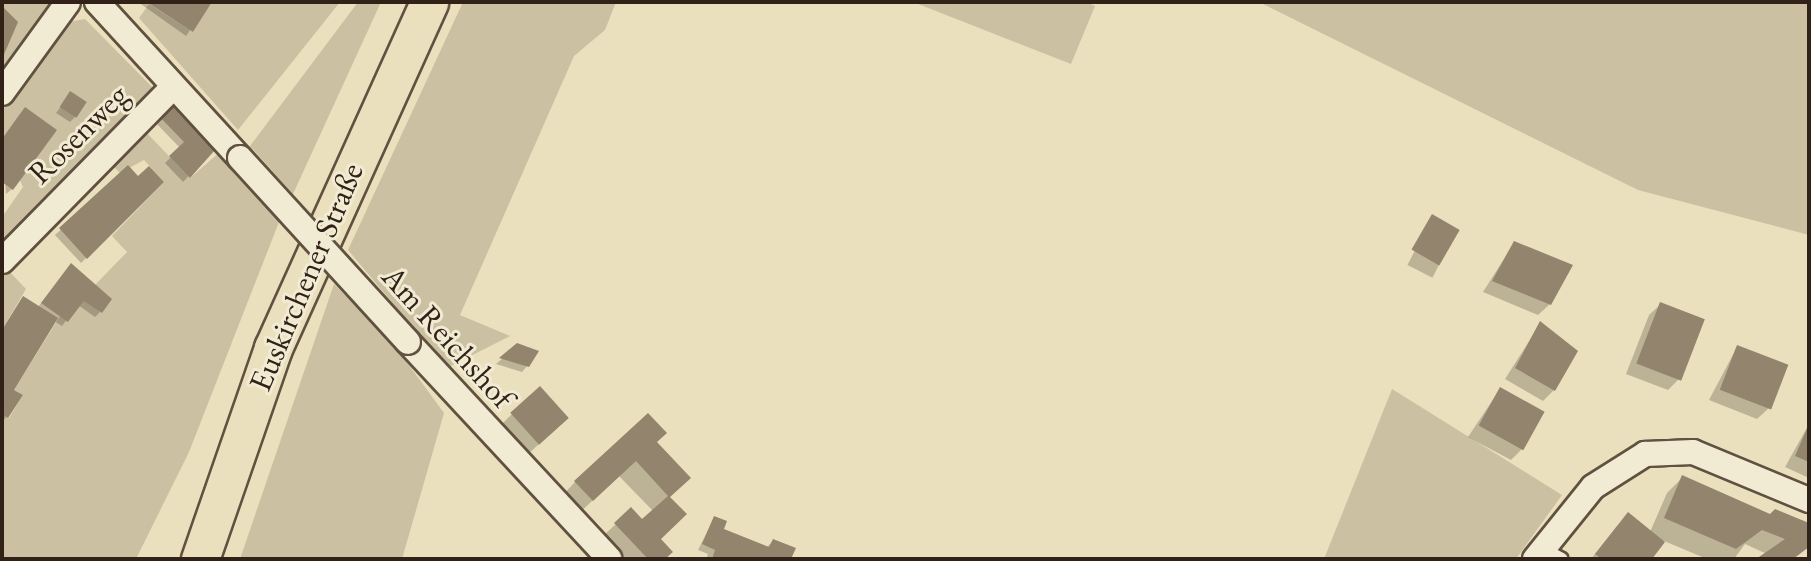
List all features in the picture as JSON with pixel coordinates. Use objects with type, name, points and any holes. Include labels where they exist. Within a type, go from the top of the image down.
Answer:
[{"type":"main road","name":"Euskirchener Straße","points":[[200,559],[273,348],[429,2]]},
{"type":"street","points":[[2,93],[68,2]]},
{"type":"street","name":"Am Reichshof","points":[[97,2],[610,559]]},
{"type":"street","name":"Rosenweg","points":[[2,261],[173,87]]},
{"type":"street","points":[[1546,556],[1593,487],[1645,454],[1669,449],[1693,452],[1809,500]]},
{"type":"shaded area","points":[[2,2],[54,2],[2,79]]},
{"type":"shaded area","points":[[212,2],[340,2],[238,130],[139,18],[149,4],[193,32]]},
{"type":"shaded area","points":[[358,2],[381,2],[293,194],[250,146]]},
{"type":"shaded area","points":[[463,2],[616,2],[605,30],[574,56],[460,315],[510,336],[447,368],[348,250]]},
{"type":"shaded area","points":[[913,2],[1086,2],[1095,6],[1071,64]]},
{"type":"shaded area","points":[[1259,2],[1809,2],[1809,235],[1638,190]]},
{"type":"shaded area","points":[[85,19],[156,91],[2,252],[2,217],[23,187],[2,139],[2,111],[68,22]]},
{"type":"shaded area","points":[[143,129],[190,178],[220,152],[279,222],[189,452],[136,559],[2,559],[2,414],[9,418],[23,395],[14,390],[60,316],[69,321],[84,301],[111,299],[94,286],[127,252],[112,236],[164,182],[144,160],[120,173],[109,162]]},
{"type":"shaded area","points":[[8,270],[26,289],[2,330],[2,277]]},
{"type":"shaded area","points":[[334,284],[392,342],[444,413],[402,559],[240,559]]},
{"type":"shaded area","points":[[1392,389],[1562,495],[1516,559],[1324,559]]},
{"type":"building","points":[[147,2],[212,2],[193,32]]},
{"type":"building","points":[[2,6],[18,22],[2,59]]},
{"type":"building","points":[[70,91],[87,102],[76,118],[60,107]]},
{"type":"building","points":[[170,102],[215,150],[190,178],[169,156],[184,142],[158,115]]},
{"type":"building","points":[[25,107],[57,130],[13,190],[2,182],[2,139]]},
{"type":"building","points":[[128,165],[138,176],[149,166],[164,182],[87,259],[59,228]]},
{"type":"building","points":[[1432,214],[1460,230],[1439,266],[1412,250]]},
{"type":"building","points":[[1514,241],[1573,265],[1551,305],[1492,281]]},
{"type":"building","points":[[71,263],[112,299],[102,313],[84,301],[68,322],[41,303]]},
{"type":"building","points":[[23,296],[58,318],[14,390],[23,395],[8,418],[2,414],[2,330]]},
{"type":"building","points":[[1660,302],[1705,319],[1681,381],[1636,364]]},
{"type":"building","points":[[1540,321],[1578,351],[1555,391],[1515,368]]},
{"type":"building","points":[[517,343],[539,351],[529,367],[499,358]]},
{"type":"building","points":[[1737,345],[1788,365],[1771,410],[1720,390]]},
{"type":"building","points":[[540,386],[569,418],[539,445],[510,413]]},
{"type":"building","points":[[1500,387],[1545,412],[1523,450],[1479,425]]},
{"type":"building","points":[[648,413],[667,433],[657,442],[691,478],[670,497],[687,514],[661,539],[673,552],[665,559],[648,559],[614,523],[631,507],[642,519],[668,496],[636,461],[593,501],[574,481]]},
{"type":"building","points":[[1809,424],[1809,462],[1795,456]]},
{"type":"building","points":[[1682,475],[1770,514],[1775,509],[1809,523],[1809,547],[1793,559],[1756,559],[1785,539],[1762,530],[1736,549],[1664,518]]},
{"type":"building","points":[[1628,512],[1665,542],[1652,559],[1602,559],[1595,554]]},
{"type":"building","points":[[714,516],[727,521],[724,529],[769,547],[773,539],[796,548],[791,559],[712,559],[715,550],[702,544]]}]
